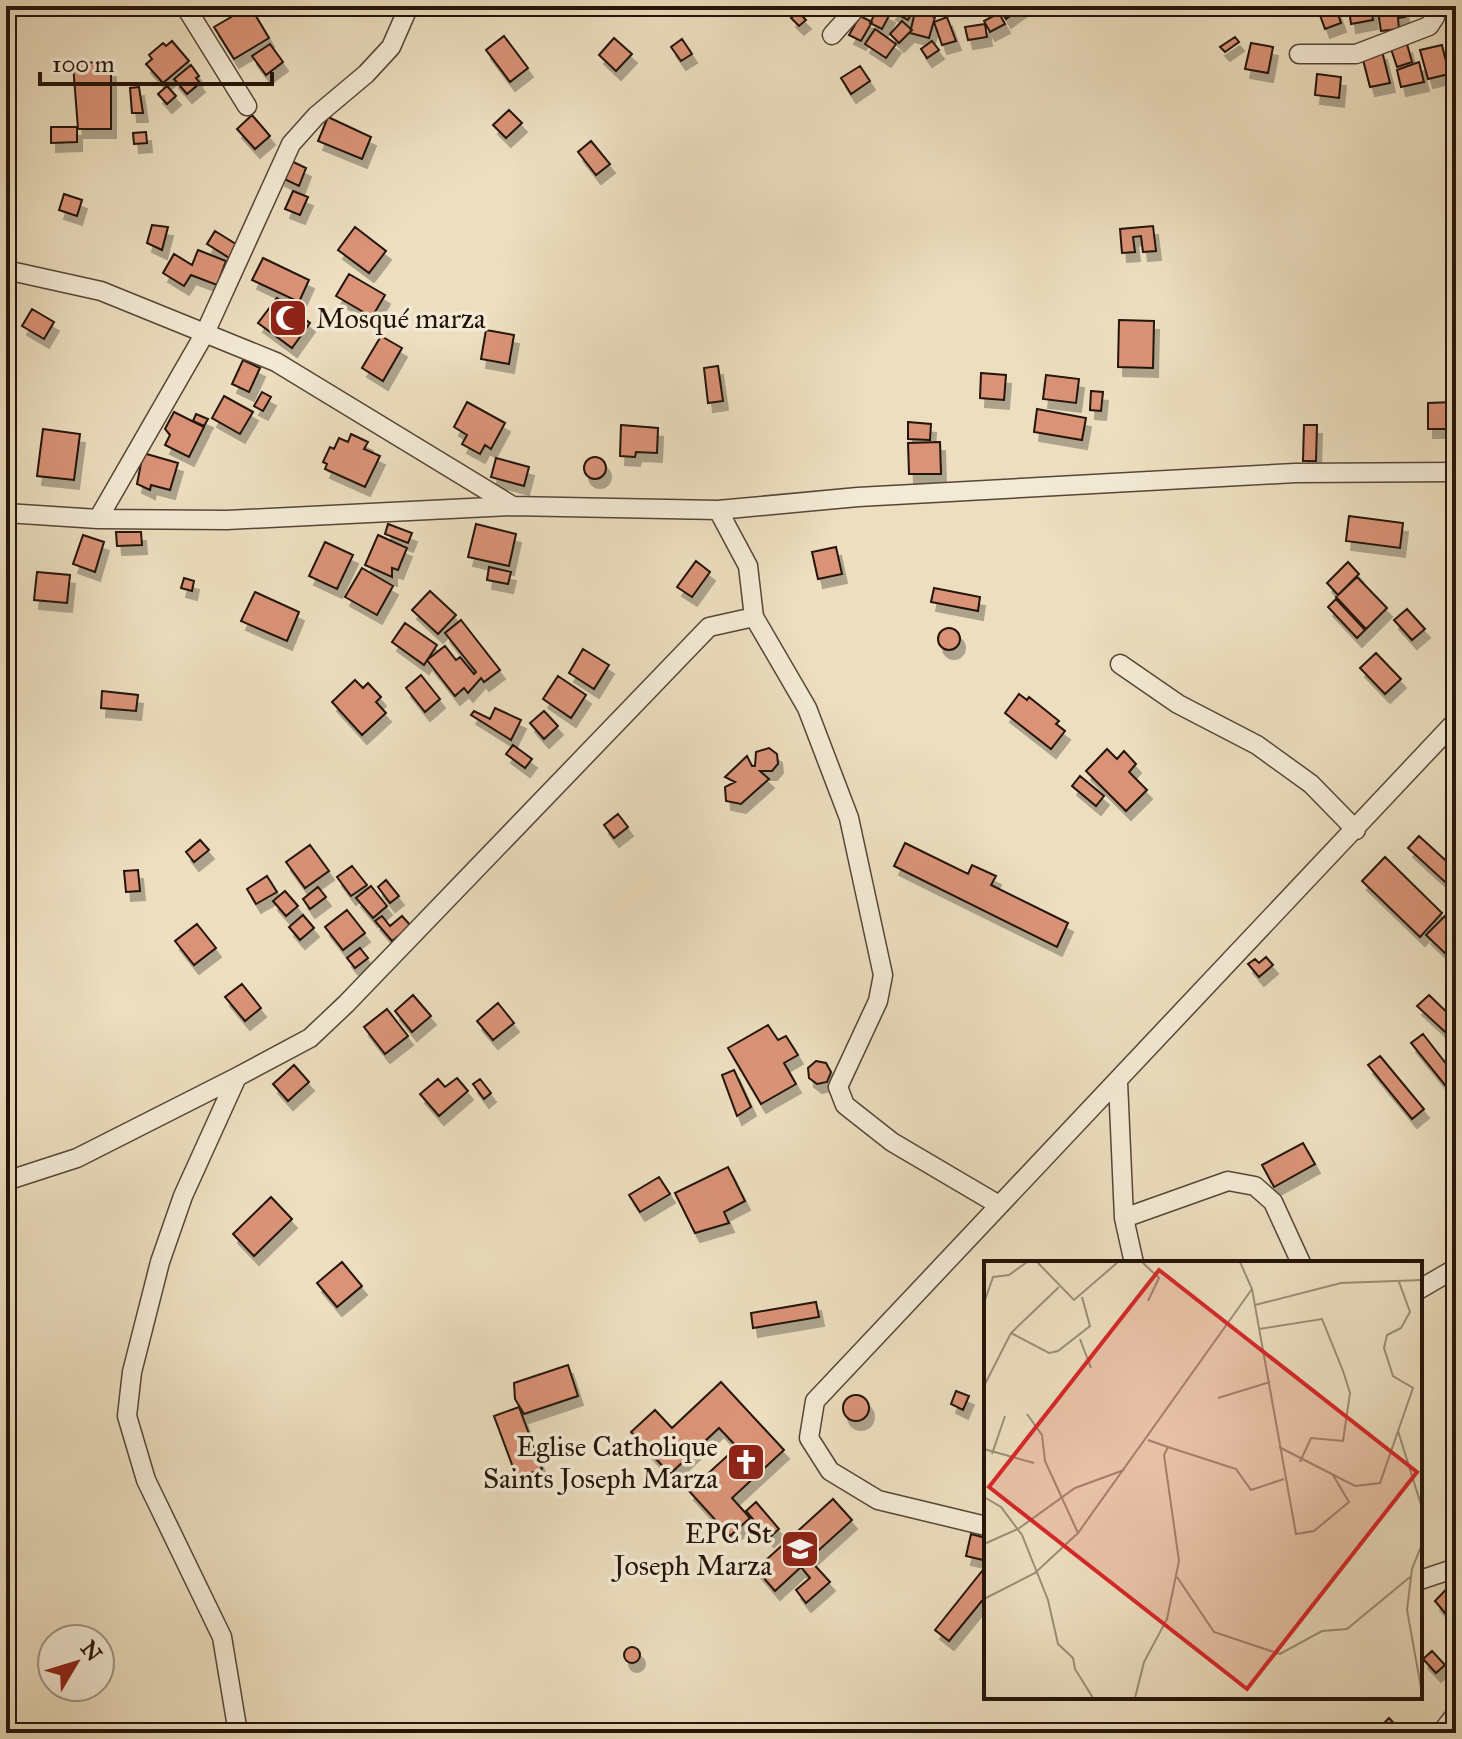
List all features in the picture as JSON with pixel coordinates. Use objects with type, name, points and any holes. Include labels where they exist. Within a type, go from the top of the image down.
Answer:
[{"type":"street","points":[[185,6],[247,106]]},
{"type":"street","points":[[98,519],[205,333],[291,144],[391,47],[409,6]]},
{"type":"street","points":[[832,35],[858,6]]},
{"type":"street","points":[[1299,54],[1356,54],[1429,26],[1435,17],[1435,6]]},
{"type":"street","points":[[6,270],[101,291],[276,362],[511,506]]},
{"type":"street","points":[[6,513],[98,519],[227,520],[511,506],[718,510],[858,497],[1264,475],[1456,472]]},
{"type":"street","points":[[718,510],[748,566],[754,617],[807,708],[849,818],[883,975],[878,1001],[838,1087],[845,1105],[892,1142],[999,1205]]},
{"type":"street","points":[[6,1181],[77,1158],[310,1038],[709,627],[754,617]]},
{"type":"street","points":[[1120,664],[1178,704],[1257,745],[1311,784],[1356,830]]},
{"type":"street","points":[[984,1526],[878,1500],[830,1471],[809,1438],[815,1401],[1456,721]]},
{"type":"street","points":[[237,1077],[183,1196],[160,1262],[132,1372],[127,1416],[146,1480],[222,1637],[238,1733]]},
{"type":"street","points":[[1118,1082],[1124,1218],[1134,1261]]},
{"type":"street","points":[[1124,1218],[1228,1181],[1255,1186],[1273,1202],[1300,1261]]},
{"type":"street","points":[[1422,1288],[1456,1268]]},
{"type":"street","points":[[1422,1579],[1456,1568]]},
{"type":"street","points":[[1441,1733],[1456,1714]]},
{"type":"building","points":[[250,6],[269,38],[234,59],[214,27]]},
{"type":"building","points":[[894,6],[914,9],[908,20],[891,11]]},
{"type":"building","points":[[1000,6],[1024,6],[1006,19],[999,7]]},
{"type":"building","points":[[1335,6],[1341,23],[1325,29],[1317,7]]},
{"type":"building","points":[[1353,6],[1371,6],[1373,20],[1351,24],[1349,9]]},
{"type":"building","points":[[1377,6],[1403,6],[1405,17],[1398,18],[1399,29],[1381,31]]},
{"type":"building","points":[[878,8],[890,14],[882,29],[870,23]]},
{"type":"building","points":[[798,12],[806,20],[799,26],[791,18]]},
{"type":"building","points":[[915,12],[935,17],[929,38],[910,33]]},
{"type":"building","points":[[999,13],[1005,24],[990,32],[984,21]]},
{"type":"building","points":[[860,16],[872,22],[861,41],[849,35]]},
{"type":"building","points":[[947,17],[956,41],[942,45],[934,22]]},
{"type":"building","points":[[902,21],[912,30],[899,43],[890,34]]},
{"type":"building","points":[[985,24],[987,37],[968,40],[965,27]]},
{"type":"building","points":[[875,29],[896,44],[886,58],[865,44]]},
{"type":"building","points":[[504,36],[528,68],[510,82],[486,50]]},
{"type":"building","points":[[1235,37],[1239,42],[1225,52],[1220,47]]},
{"type":"building","points":[[614,38],[632,54],[616,71],[599,55]]},
{"type":"building","points":[[682,39],[692,54],[681,61],[671,47]]},
{"type":"building","points":[[172,41],[189,61],[163,83],[146,64],[152,59],[149,55],[163,43],[166,46]]},
{"type":"building","points":[[932,41],[939,50],[927,58],[921,49]]},
{"type":"building","points":[[1251,43],[1273,47],[1268,73],[1245,69]]},
{"type":"building","points":[[270,44],[283,62],[266,75],[252,56]]},
{"type":"building","points":[[1407,44],[1412,62],[1397,67],[1391,49]]},
{"type":"building","points":[[1442,45],[1449,74],[1428,79],[1420,50]]},
{"type":"building","points":[[1456,50],[1456,76],[1453,77],[1447,53]]},
{"type":"building","points":[[1382,51],[1390,83],[1370,87],[1362,56]]},
{"type":"building","points":[[97,62],[97,69],[111,68],[111,129],[78,129],[73,64]]},
{"type":"building","points":[[1419,62],[1424,82],[1401,87],[1397,70]]},
{"type":"building","points":[[191,65],[200,83],[187,94],[174,79]]},
{"type":"building","points":[[860,66],[870,81],[851,94],[841,78]]},
{"type":"building","points":[[1317,74],[1341,77],[1339,98],[1315,95]]},
{"type":"building","points":[[167,86],[176,96],[167,104],[158,94]]},
{"type":"building","points":[[139,87],[143,113],[132,113],[130,88]]},
{"type":"building","points":[[509,110],[522,123],[506,138],[493,125]]},
{"type":"building","points":[[252,115],[270,136],[255,149],[237,129]]},
{"type":"building","points":[[328,117],[371,137],[362,159],[318,141]]},
{"type":"building","points":[[51,127],[77,127],[77,142],[51,143]]},
{"type":"building","points":[[146,132],[147,143],[134,144],[133,133]]},
{"type":"building","points":[[591,141],[610,164],[596,175],[578,152]]},
{"type":"building","points":[[287,159],[306,168],[299,186],[280,177]]},
{"type":"building","points":[[293,191],[308,197],[300,215],[285,209]]},
{"type":"building","points":[[64,194],[82,200],[77,216],[59,210]]},
{"type":"building","points":[[152,225],[168,227],[162,250],[147,243]]},
{"type":"building","points":[[1153,226],[1156,251],[1143,252],[1141,236],[1133,237],[1135,252],[1122,253],[1120,229]]},
{"type":"building","points":[[355,227],[386,251],[369,273],[338,250]]},
{"type":"building","points":[[215,231],[239,246],[231,259],[207,244]]},
{"type":"building","points":[[198,250],[226,261],[217,285],[191,275],[184,286],[163,273],[174,254],[192,265]]},
{"type":"building","points":[[263,258],[309,280],[299,302],[252,280]]},
{"type":"building","points":[[349,274],[385,295],[372,317],[336,296]]},
{"type":"building","points":[[277,298],[310,323],[292,348],[258,323]]},
{"type":"building","points":[[32,309],[54,322],[44,339],[22,326]]},
{"type":"building","points":[[1119,320],[1154,321],[1153,368],[1118,367]]},
{"type":"building","points":[[486,330],[514,335],[509,364],[481,359]]},
{"type":"building","points":[[381,336],[402,348],[383,381],[362,368]]},
{"type":"building","points":[[243,360],[260,368],[249,392],[232,384]]},
{"type":"building","points":[[718,366],[723,401],[708,403],[704,368]]},
{"type":"building","points":[[981,373],[1006,375],[1004,400],[980,398]]},
{"type":"building","points":[[1046,375],[1079,379],[1076,403],[1043,399]]},
{"type":"building","points":[[1091,391],[1103,392],[1101,411],[1090,410]]},
{"type":"building","points":[[262,392],[271,397],[263,411],[254,406]]},
{"type":"building","points":[[224,396],[253,412],[240,434],[212,418]]},
{"type":"building","points":[[467,402],[505,423],[491,449],[485,445],[480,454],[462,444],[467,435],[454,427]]},
{"type":"building","points":[[1453,402],[1453,429],[1428,429],[1428,403]]},
{"type":"building","points":[[1037,409],[1086,418],[1082,440],[1034,432]]},
{"type":"building","points":[[174,412],[204,427],[189,457],[165,445],[170,435],[165,429]]},
{"type":"building","points":[[196,414],[208,419],[204,426],[193,421]]},
{"type":"building","points":[[908,422],[931,424],[930,440],[908,439]]},
{"type":"building","points":[[621,425],[658,428],[657,453],[636,452],[635,457],[620,456]]},
{"type":"building","points":[[1304,425],[1317,425],[1316,461],[1303,461]]},
{"type":"building","points":[[43,429],[80,434],[74,480],[37,476]]},
{"type":"building","points":[[351,434],[368,442],[364,449],[380,456],[365,487],[325,469],[327,464],[323,462],[330,447],[334,449],[339,438],[348,442]]},
{"type":"building","points":[[940,442],[941,474],[909,474],[908,443]]},
{"type":"building","points":[[143,453],[178,463],[170,490],[151,485],[150,490],[137,484]]},
{"type":"building","points":[[595,457],[603,460],[606,468],[603,476],[595,479],[587,476],[584,468],[587,460]]},
{"type":"building","points":[[496,458],[529,467],[524,486],[491,477]]},
{"type":"building","points":[[1349,516],[1403,523],[1400,548],[1346,541]]},
{"type":"building","points":[[388,524],[412,533],[408,543],[385,534]]},
{"type":"building","points":[[476,524],[516,534],[509,566],[468,557]]},
{"type":"building","points":[[116,532],[141,532],[142,545],[117,546]]},
{"type":"building","points":[[83,535],[104,542],[95,572],[73,564]]},
{"type":"building","points":[[378,535],[407,548],[398,570],[392,568],[392,577],[365,565]]},
{"type":"building","points":[[325,542],[353,555],[337,589],[309,576]]},
{"type":"building","points":[[836,547],[842,574],[818,579],[812,552]]},
{"type":"building","points":[[696,561],[710,572],[692,597],[677,587]]},
{"type":"building","points":[[1348,562],[1359,574],[1338,595],[1327,583]]},
{"type":"building","points":[[489,567],[511,572],[508,584],[487,580]]},
{"type":"building","points":[[362,568],[393,586],[377,615],[345,597]]},
{"type":"building","points":[[37,572],[70,575],[67,603],[34,600]]},
{"type":"building","points":[[1357,577],[1387,608],[1366,629],[1336,597]]},
{"type":"building","points":[[184,578],[194,581],[192,591],[181,588]]},
{"type":"building","points":[[934,588],[980,597],[978,611],[931,602]]},
{"type":"building","points":[[430,591],[456,615],[438,634],[412,610]]},
{"type":"building","points":[[255,592],[299,612],[287,641],[241,621]]},
{"type":"building","points":[[1336,599],[1365,630],[1357,638],[1328,607]]},
{"type":"building","points":[[1407,609],[1425,629],[1412,640],[1394,620]]},
{"type":"building","points":[[461,620],[500,670],[484,682],[481,678],[468,693],[464,688],[455,696],[427,660],[445,646],[456,660],[460,657],[474,674],[476,672],[445,633]]},
{"type":"building","points":[[405,623],[437,645],[424,665],[392,642]]},
{"type":"building","points":[[949,628],[957,631],[960,639],[957,647],[949,650],[941,647],[938,639],[941,631]]},
{"type":"building","points":[[583,649],[609,665],[594,689],[569,673]]},
{"type":"building","points":[[1376,653],[1401,679],[1385,694],[1360,668]]},
{"type":"building","points":[[421,675],[440,699],[425,712],[406,688]]},
{"type":"building","points":[[558,676],[586,695],[571,718],[543,699]]},
{"type":"building","points":[[355,680],[363,688],[368,683],[381,697],[376,702],[386,713],[362,735],[332,702]]},
{"type":"building","points":[[102,691],[138,695],[136,711],[101,708]]},
{"type":"building","points":[[1019,694],[1027,700],[1029,697],[1059,721],[1056,724],[1065,731],[1051,749],[1005,713]]},
{"type":"building","points":[[495,708],[521,720],[511,740],[471,715],[474,711],[490,719]]},
{"type":"building","points":[[544,711],[558,726],[544,739],[530,723]]},
{"type":"building","points":[[513,745],[532,759],[525,768],[506,754]]},
{"type":"building","points":[[769,748],[777,754],[778,764],[772,771],[760,771],[769,779],[741,804],[726,801],[725,787],[735,782],[725,777],[747,756],[755,766],[756,752]]},
{"type":"building","points":[[1107,749],[1117,759],[1124,751],[1136,764],[1129,772],[1147,790],[1126,811],[1086,771]]},
{"type":"building","points":[[1080,776],[1104,796],[1096,806],[1072,786]]},
{"type":"building","points":[[618,814],[628,827],[614,838],[604,825]]},
{"type":"building","points":[[1419,836],[1456,870],[1456,892],[1408,848]]},
{"type":"building","points":[[200,840],[209,850],[194,862],[186,852]]},
{"type":"building","points":[[905,843],[968,874],[972,865],[996,876],[991,885],[1068,923],[1057,947],[894,866]]},
{"type":"building","points":[[310,845],[329,871],[305,888],[286,862]]},
{"type":"building","points":[[1385,857],[1442,913],[1420,937],[1362,881]]},
{"type":"building","points":[[352,866],[367,885],[351,896],[337,877]]},
{"type":"building","points":[[138,870],[140,891],[126,892],[124,871]]},
{"type":"building","points":[[267,876],[277,892],[256,904],[247,889]]},
{"type":"building","points":[[386,880],[399,896],[390,903],[378,887]]},
{"type":"building","points":[[371,886],[387,906],[373,918],[356,898]]},
{"type":"building","points":[[318,887],[326,897],[310,909],[303,899]]},
{"type":"building","points":[[285,891],[298,906],[286,916],[273,901]]},
{"type":"building","points":[[347,910],[365,933],[343,950],[325,927]]},
{"type":"building","points":[[303,915],[314,928],[300,940],[289,927]]},
{"type":"building","points":[[382,916],[390,926],[402,916],[411,926],[392,941],[375,921]]},
{"type":"building","points":[[1445,916],[1456,926],[1456,945],[1447,955],[1426,935]]},
{"type":"building","points":[[197,924],[216,948],[194,965],[175,941]]},
{"type":"building","points":[[360,948],[368,958],[355,968],[347,958]]},
{"type":"building","points":[[1266,957],[1273,965],[1259,977],[1248,964],[1255,959],[1259,963]]},
{"type":"building","points":[[242,984],[261,1008],[245,1021],[225,997]]},
{"type":"building","points":[[413,995],[431,1016],[412,1032],[395,1011]]},
{"type":"building","points":[[1429,995],[1456,1021],[1456,1042],[1417,1006]]},
{"type":"building","points":[[498,1003],[514,1023],[493,1040],[477,1021]]},
{"type":"building","points":[[387,1009],[408,1036],[385,1054],[364,1027]]},
{"type":"building","points":[[768,1025],[778,1040],[786,1036],[798,1055],[784,1063],[796,1084],[761,1104],[728,1048]]},
{"type":"building","points":[[1423,1034],[1451,1070],[1456,1066],[1456,1092],[1453,1095],[1411,1043]]},
{"type":"building","points":[[1380,1056],[1424,1109],[1412,1119],[1368,1065]]},
{"type":"building","points":[[816,1061],[826,1063],[831,1072],[827,1082],[817,1084],[809,1078],[808,1068]]},
{"type":"building","points":[[294,1065],[309,1082],[288,1101],[273,1084]]},
{"type":"building","points":[[734,1070],[751,1107],[737,1116],[722,1075]]},
{"type":"building","points":[[457,1078],[468,1091],[439,1116],[420,1094],[438,1079],[445,1087]]},
{"type":"building","points":[[480,1079],[491,1093],[484,1099],[473,1084]]},
{"type":"building","points":[[1303,1143],[1315,1164],[1274,1187],[1262,1165]]},
{"type":"building","points":[[728,1167],[745,1201],[724,1212],[729,1223],[695,1233],[675,1193]]},
{"type":"building","points":[[659,1177],[670,1194],[640,1212],[629,1195]]},
{"type":"building","points":[[271,1197],[292,1219],[254,1256],[233,1234]]},
{"type":"building","points":[[342,1262],[362,1286],[337,1307],[317,1283]]},
{"type":"building","points":[[816,1302],[819,1317],[753,1328],[751,1313]]},
{"type":"building","points":[[568,1365],[578,1396],[524,1414],[515,1399],[514,1383]]},
{"type":"building","name":"Eglise Catholique Saints Joseph Marza","points":[[721,1382],[784,1450],[732,1498],[750,1518],[730,1536],[689,1491],[737,1447],[719,1428],[670,1474],[631,1432],[655,1410],[672,1428]]},
{"type":"building","points":[[956,1391],[969,1396],[963,1410],[951,1404]]},
{"type":"building","points":[[856,1395],[865,1399],[869,1408],[865,1417],[856,1421],[847,1417],[843,1408],[847,1399]]},
{"type":"building","points":[[519,1407],[542,1469],[517,1478],[494,1416]]},
{"type":"building","points":[[833,1499],[852,1520],[809,1559],[830,1582],[806,1603],[796,1590],[810,1578],[801,1567],[775,1591],[756,1569]]},
{"type":"building","points":[[756,1502],[779,1529],[769,1538],[746,1511]]},
{"type":"building","points":[[971,1534],[984,1537],[983,1560],[966,1556]]},
{"type":"building","points":[[984,1569],[984,1598],[949,1641],[935,1630]]},
{"type":"building","points":[[1454,1581],[1456,1584],[1455,1625],[1435,1601]]},
{"type":"building","points":[[632,1647],[640,1655],[632,1663],[624,1655]]},
{"type":"building","points":[[1432,1651],[1445,1665],[1436,1673],[1423,1659]]},
{"type":"building","points":[[1389,1718],[1403,1733],[1375,1732]]},
{"type":"place","name":"Mosqué marza","points":[[288,318]]},
{"type":"place","name":"Eglise Catholique Saints Joseph Marza","points":[[746,1462]]},
{"type":"place","name":"EPC St Joseph Marza","points":[[800,1549]]}]
